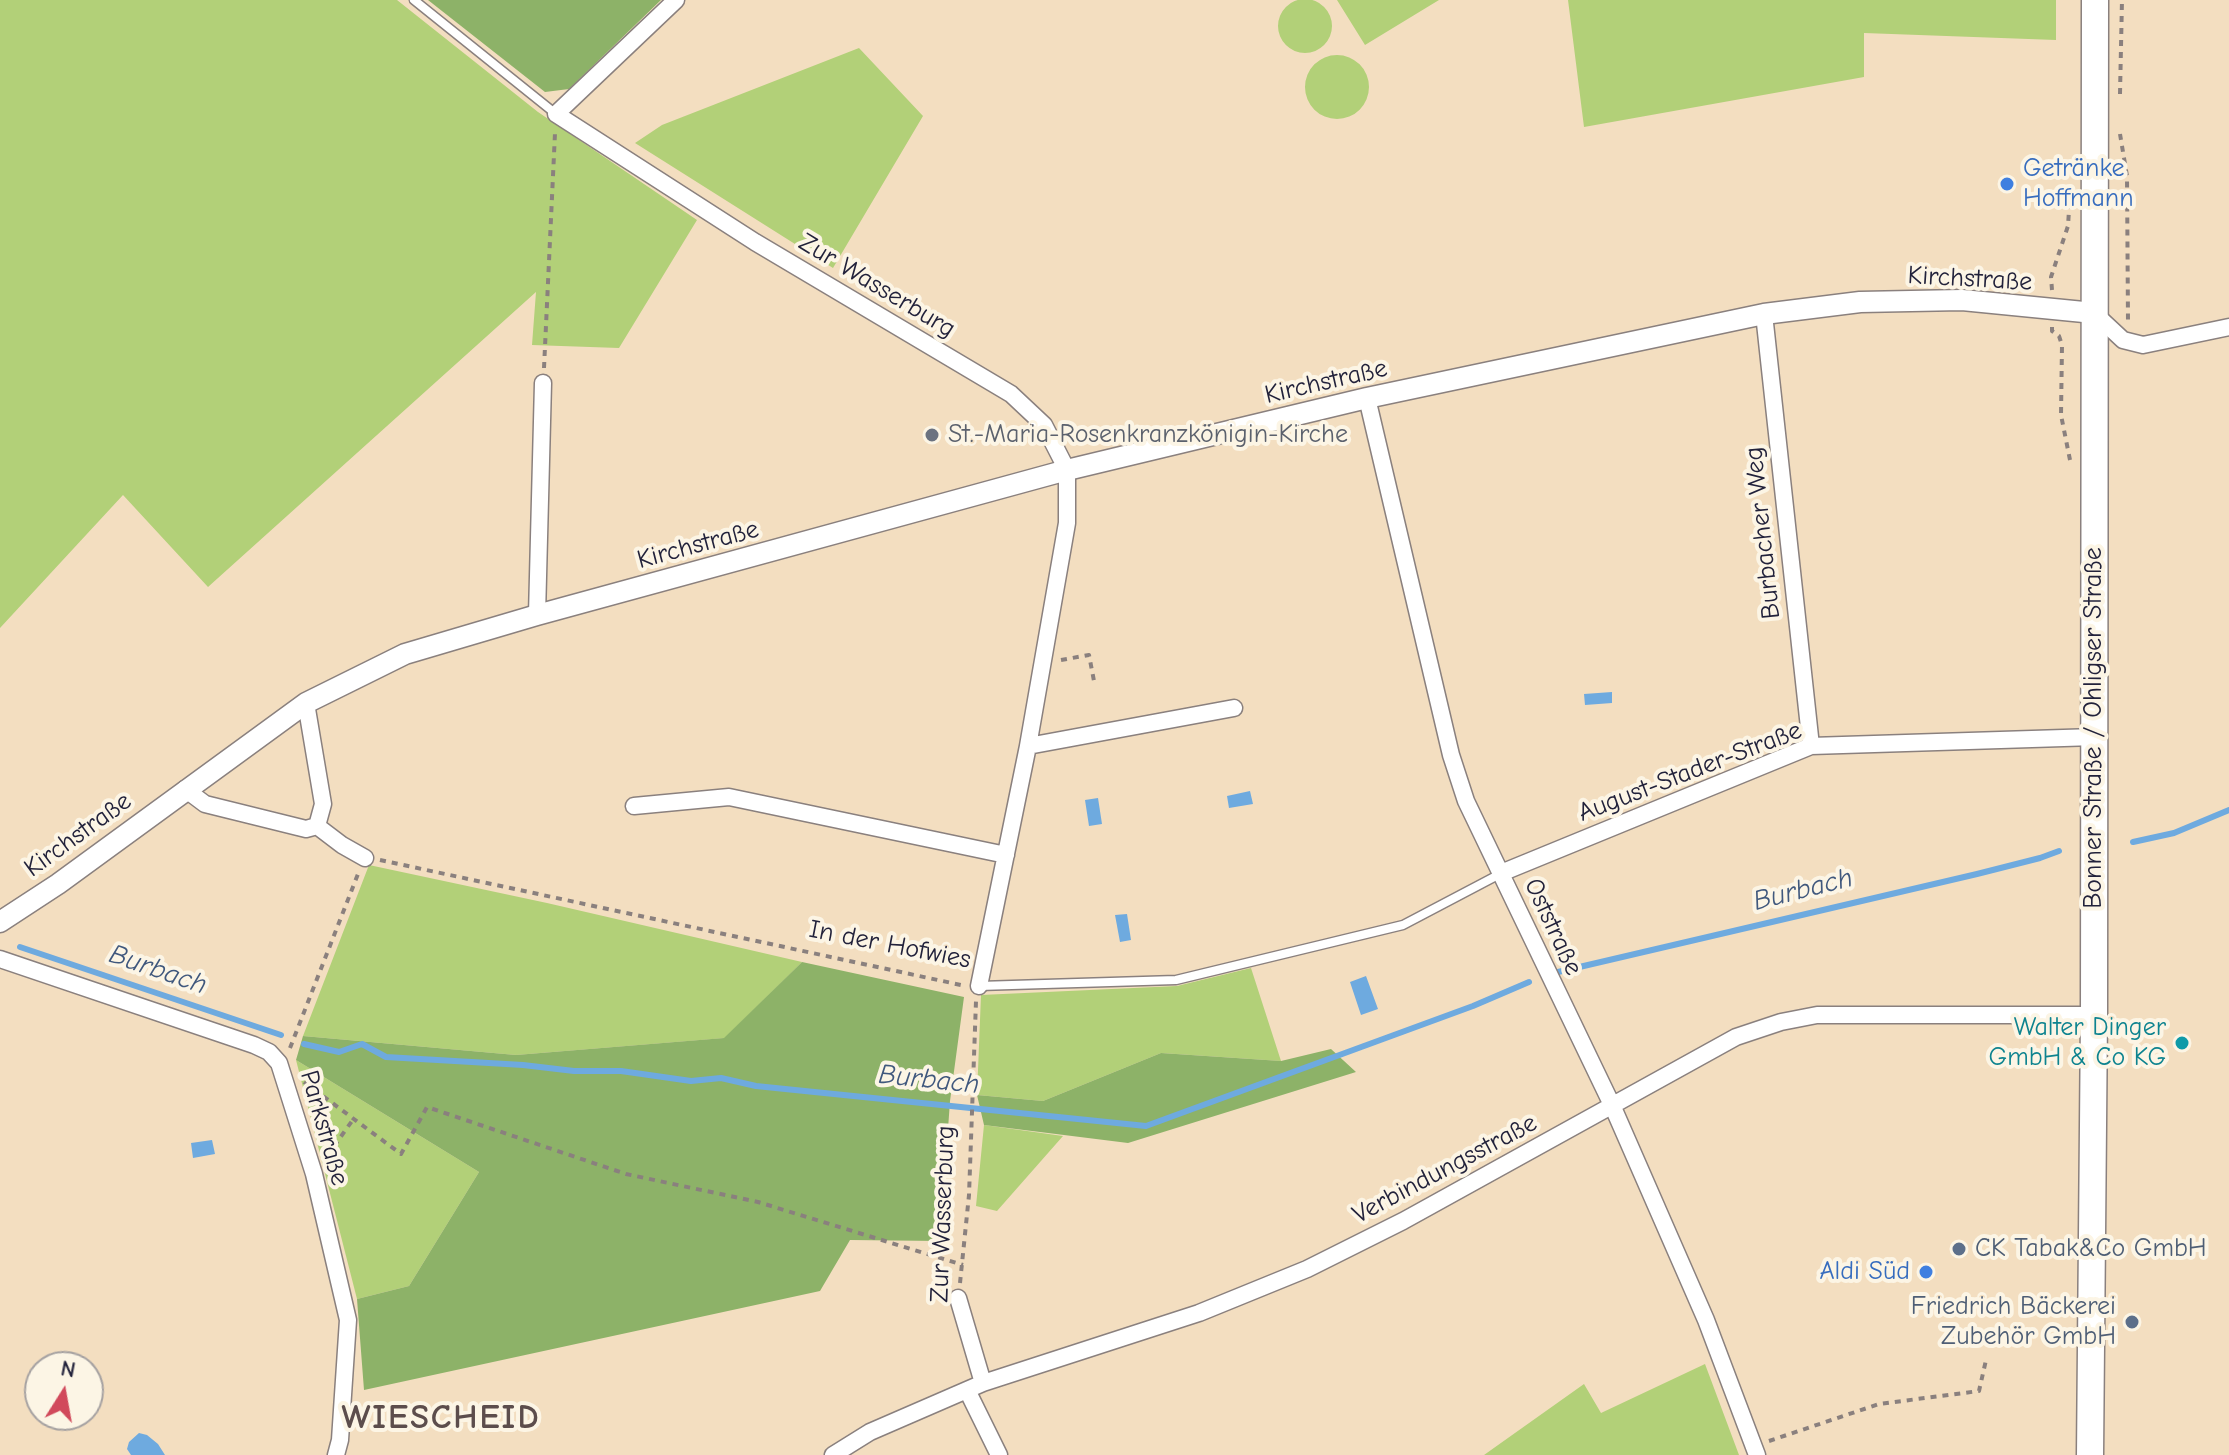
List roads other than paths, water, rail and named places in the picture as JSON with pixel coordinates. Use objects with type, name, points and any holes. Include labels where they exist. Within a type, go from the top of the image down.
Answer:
[{"type":"main road","name":"Bonner Straße / Ohligser Straße","points":[[2090,1455],[2095,737],[2095,0]]},
{"type":"street","points":[[556,114],[676,0]]},
{"type":"street","name":"Zur Wasserburg","points":[[556,114],[755,242],[1011,394],[1044,425],[1067,470],[1067,523],[1028,746],[979,986]]},
{"type":"street","name":"Kirchstraße","points":[[0,922],[58,884],[306,703],[405,654],[537,615],[1067,470],[1367,398],[1764,314],[1860,302],[1962,300],[2094,313]]},
{"type":"street","points":[[2094,313],[2123,340],[2143,345],[2229,327]]},
{"type":"street","name":"Burbacher Weg","points":[[1764,314],[1811,746]]},
{"type":"street","points":[[537,615],[543,383]]},
{"type":"street","name":"Oststraße","points":[[1367,398],[1451,755],[1466,801],[1612,1105],[1706,1320],[1755,1450]]},
{"type":"street","points":[[306,703],[323,804],[317,826]]},
{"type":"street","points":[[1028,746],[1234,708]]},
{"type":"street","name":"August-Stader-Straße","points":[[1501,873],[1811,746],[2095,737]]},
{"type":"street","points":[[185,789],[205,804],[306,829],[317,826]]},
{"type":"street","points":[[634,806],[729,797],[1006,855]]},
{"type":"street","points":[[317,826],[365,858]]},
{"type":"street","name":"Parkstraße","points":[[0,959],[254,1045],[269,1052],[279,1063],[314,1174],[348,1320],[340,1440],[336,1455]]},
{"type":"street","name":"Verbindungsstraße","points":[[833,1455],[870,1432],[983,1383],[1199,1313],[1307,1269],[1403,1221],[1736,1037],[1781,1022],[1817,1015],[2094,1015]]},
{"type":"street","name":"Zur Wasserburg","points":[[958,1298],[983,1383]]},
{"type":"street","points":[[967,1390],[999,1455]]},
{"type":"lane","name":"Zur Wasserburg","points":[[414,0],[556,114]]},
{"type":"lane","name":"In der Hofwies","points":[[979,986],[1176,980],[1403,925],[1501,873]]},
{"type":"water","points":[[1612,692],[1612,703],[1585,705],[1584,694]]},
{"type":"water","points":[[1250,791],[1253,804],[1229,808],[1227,796]]},
{"type":"water","points":[[1098,798],[1102,824],[1089,826],[1085,800]]},
{"type":"water","points":[[1127,914],[1131,940],[1120,942],[1115,915]]},
{"type":"water","points":[[1366,976],[1378,1009],[1361,1015],[1350,982]]},
{"type":"water","points":[[212,1140],[215,1154],[193,1158],[191,1143]]},
{"type":"water","points":[[139,1433],[158,1444],[165,1455],[131,1455],[127,1449],[129,1442]]},
{"type":"waterway","name":"Burbach","points":[[2133,842],[2174,833],[2229,810]]},
{"type":"waterway","name":"Burbach","points":[[1558,972],[1977,874],[2059,851]]},
{"type":"waterway","name":"Burbach","points":[[20,947],[281,1035]]},
{"type":"waterway","name":"Burbach","points":[[304,1044],[339,1052],[362,1044],[386,1057],[574,1071],[621,1071],[691,1081],[721,1078],[756,1086],[1146,1126],[1473,1006],[1529,982]]},
{"type":"place","name":"Getränke Hoffmann","points":[[2007,184]]},
{"type":"place","name":"St.-Maria-Rosenkranzkönigin-Kirche","points":[[932,435]]},
{"type":"place","name":"Walter Dinger GmbH & Co KG","points":[[2182,1043]]},
{"type":"place","name":"CK Tabak&Co GmbH","points":[[1959,1249]]},
{"type":"place","name":"Aldi Süd","points":[[1926,1272]]},
{"type":"place","name":"Friedrich Bäckerei Zubehör GmbH","points":[[2132,1322]]},
{"type":"district","name":"WIESCHEID","points":[[441,1418]]}]
